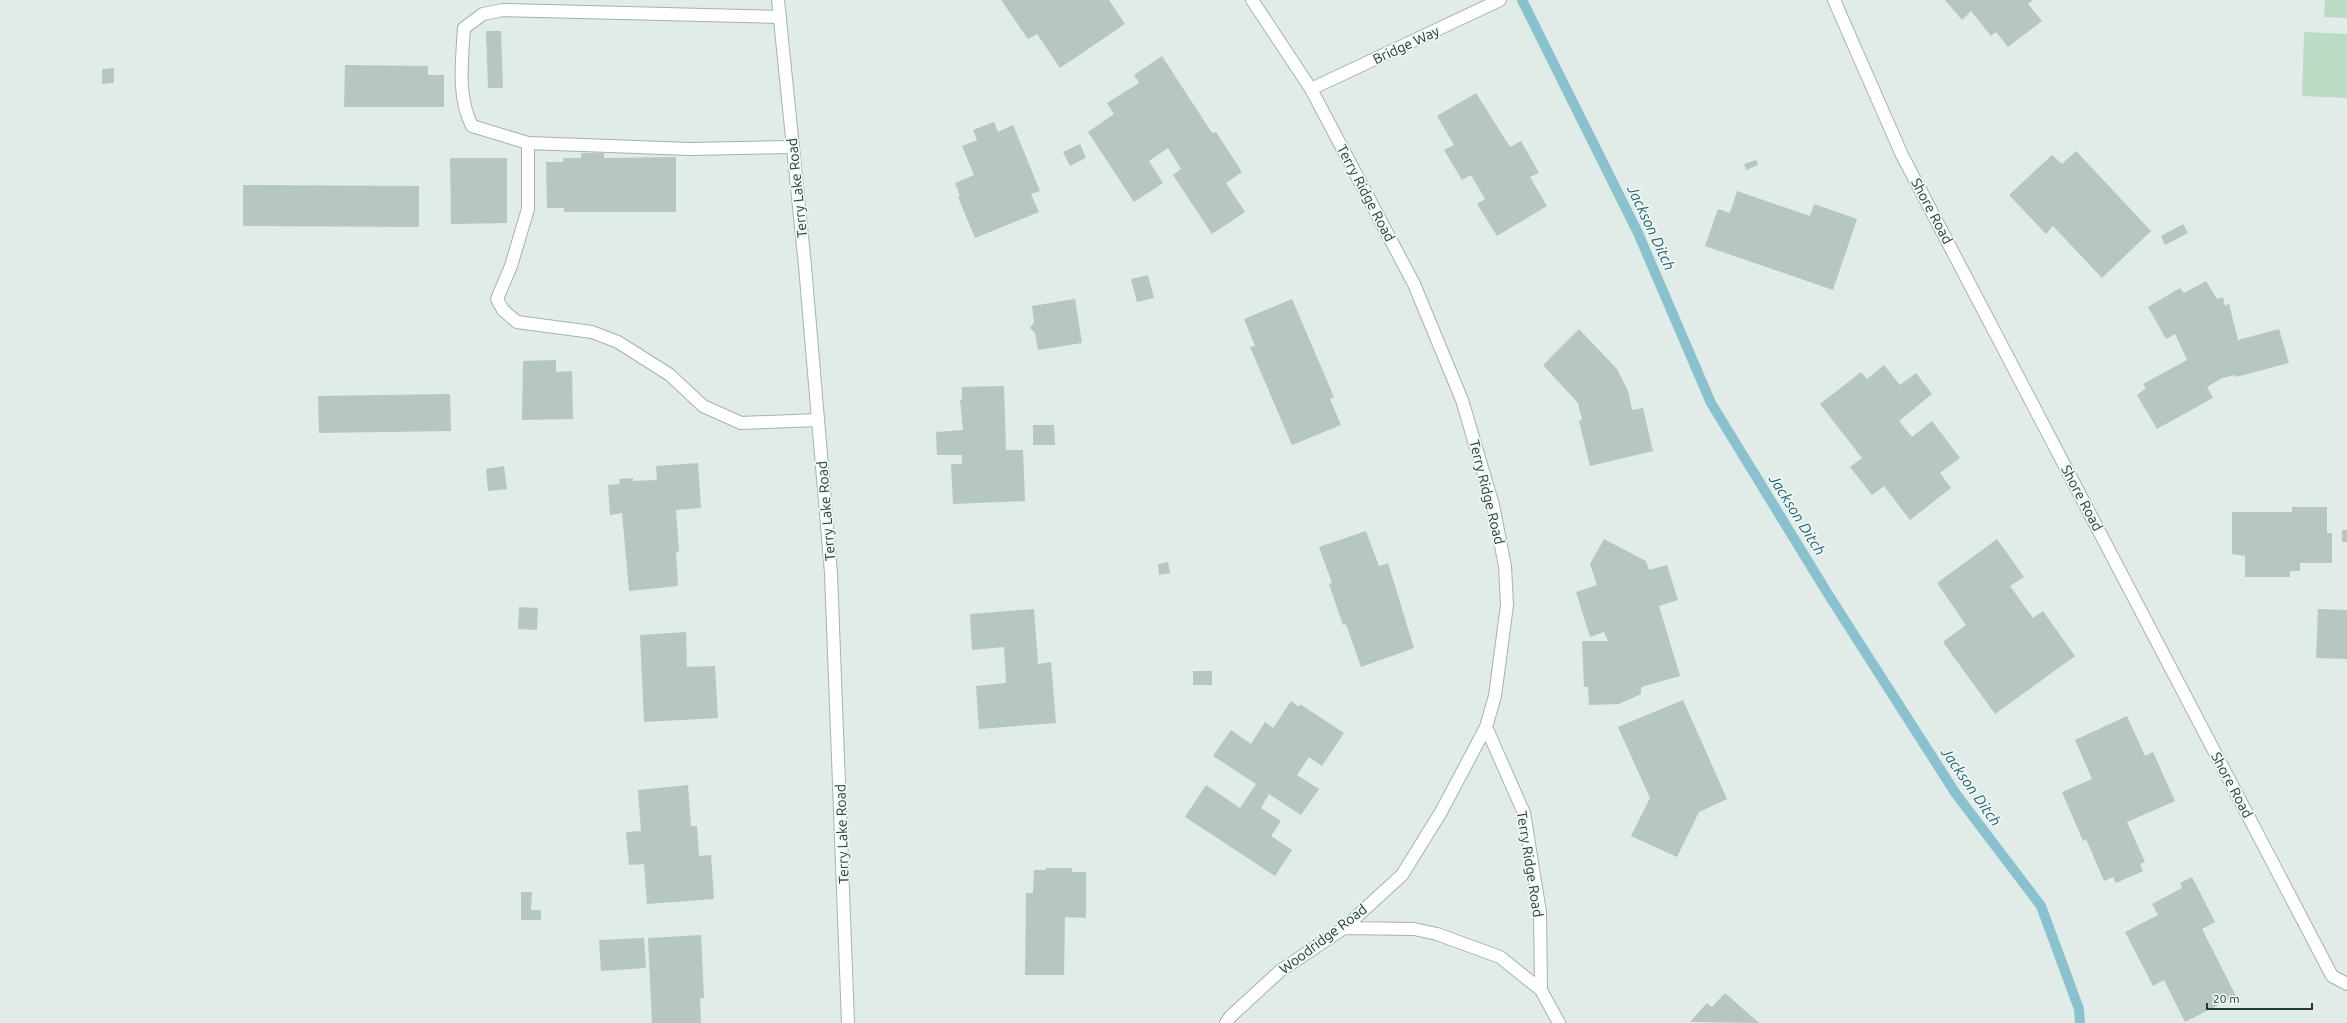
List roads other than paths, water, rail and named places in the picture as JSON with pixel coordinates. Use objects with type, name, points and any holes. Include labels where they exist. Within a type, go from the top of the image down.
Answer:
[{"type":"street","name":"Terry Lake Road","points":[[778,0],[793,147],[831,573],[848,1023]]},
{"type":"street","name":"Terry Ridge Road","points":[[1252,0],[1311,89],[1414,284],[1462,400],[1493,505],[1506,566],[1507,605],[1495,696],[1486,727],[1524,813],[1540,912],[1541,990],[1559,1023]]},
{"type":"street","name":"Bridge Way","points":[[1311,89],[1500,0]]},
{"type":"street","name":"Shore Road","points":[[1834,0],[1902,155],[2332,976],[2347,984]]},
{"type":"street","points":[[780,17],[503,10],[483,14],[464,28],[462,69],[464,111],[472,126],[528,143],[690,149],[793,147]]},
{"type":"street","points":[[528,143],[528,209],[511,266],[497,299],[503,310],[517,322],[592,332],[618,342],[670,375],[703,406],[741,423],[818,420]]},
{"type":"street","name":"Woodridge Road","points":[[1226,1023],[1230,1017],[1280,971],[1344,928],[1402,875],[1441,812],[1486,727]]},
{"type":"street","points":[[1344,928],[1414,929],[1437,934],[1500,957],[1541,990]]},
{"type":"waterway","name":"Jackson Ditch","points":[[1522,0],[1638,233],[1711,403],[1828,594],[1956,794],[2041,906],[2079,1009],[2080,1023]]}]
